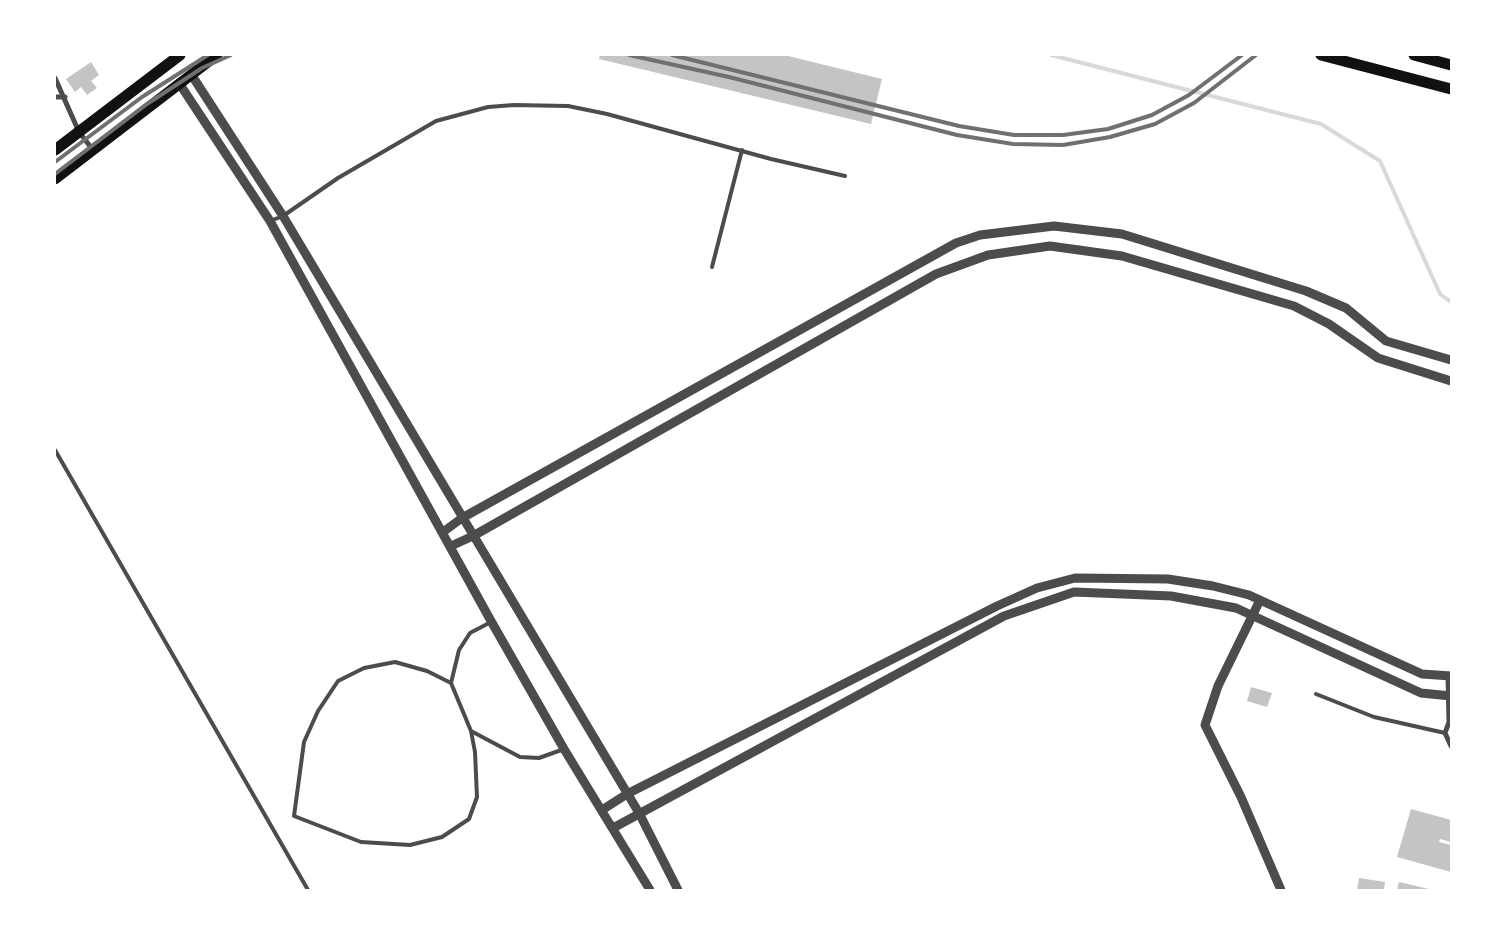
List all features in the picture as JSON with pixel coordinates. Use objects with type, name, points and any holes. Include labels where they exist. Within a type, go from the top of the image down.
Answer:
[{"type":"main road","points":[[55,150],[180,55]]},
{"type":"main road","points":[[55,179],[216,55]]},
{"type":"main road","points":[[1321,55],[1451,89]]},
{"type":"main road","points":[[1414,55],[1451,65]]},
{"type":"street","points":[[190,74],[283,216],[639,813],[678,890]]},
{"type":"street","points":[[55,78],[79,132],[93,150]]},
{"type":"street","points":[[179,83],[270,221],[491,621],[564,749],[650,890]]},
{"type":"street","points":[[55,97],[65,97]]},
{"type":"street","points":[[443,532],[462,518],[956,243],[980,235],[1054,226],[1122,234],[1306,291],[1346,308],[1386,341],[1451,360]]},
{"type":"street","points":[[451,546],[473,536],[936,274],[988,255],[1050,246],[1122,256],[1294,306],[1329,324],[1378,358],[1451,381]]},
{"type":"street","points":[[602,810],[627,794],[997,606],[1037,588],[1075,578],[1168,580],[1213,586],[1260,600],[1422,674],[1449,675],[1449,722],[1445,733],[1451,746]]},
{"type":"street","points":[[613,828],[953,642],[1004,616],[1074,592],[1171,596],[1236,608],[1421,693],[1449,696]]},
{"type":"street","points":[[1260,600],[1251,615],[1218,686],[1205,725],[1241,796],[1281,890]]},
{"type":"lane","points":[[270,221],[283,216],[338,178],[436,121],[488,107],[514,105],[568,106],[845,176]]},
{"type":"lane","points":[[712,267],[742,150]]},
{"type":"lane","points":[[55,450],[308,890]]},
{"type":"lane","points":[[451,683],[427,671],[395,662],[364,668],[338,681],[318,711],[304,742],[294,816],[361,842],[410,845],[442,837],[469,819],[477,797],[475,752],[471,731],[451,683],[459,650],[470,633],[491,621]]},
{"type":"lane","points":[[1316,694],[1374,717],[1445,733]]},
{"type":"lane","points":[[471,731],[520,757],[539,758],[564,749]]},
{"type":"building","points":[[600,55],[784,55],[882,79],[871,124],[599,59]]},
{"type":"building","points":[[91,62],[99,75],[91,81],[97,88],[87,95],[81,87],[75,92],[66,79]]},
{"type":"building","points":[[1251,687],[1272,693],[1267,707],[1247,701]]},
{"type":"building","points":[[1411,809],[1451,820],[1451,842],[1440,839],[1439,842],[1451,845],[1451,872],[1397,857]]},
{"type":"building","points":[[1359,878],[1385,882],[1384,890],[1357,890]]},
{"type":"building","points":[[1399,882],[1429,889],[1429,890],[1397,890]]},
{"type":"waterway","points":[[1051,55],[1321,124],[1380,161],[1440,294],[1451,302]]},
{"type":"railway","points":[[55,162],[142,97],[208,55]]},
{"type":"railway","points":[[55,174],[147,104],[202,68],[231,55]]},
{"type":"railway","points":[[629,55],[729,77],[957,135],[1013,144],[1063,145],[1110,137],[1155,124],[1194,103],[1256,55]]},
{"type":"railway","points":[[672,55],[959,126],[1014,135],[1063,135],[1108,129],[1152,115],[1189,95],[1242,55]]}]
